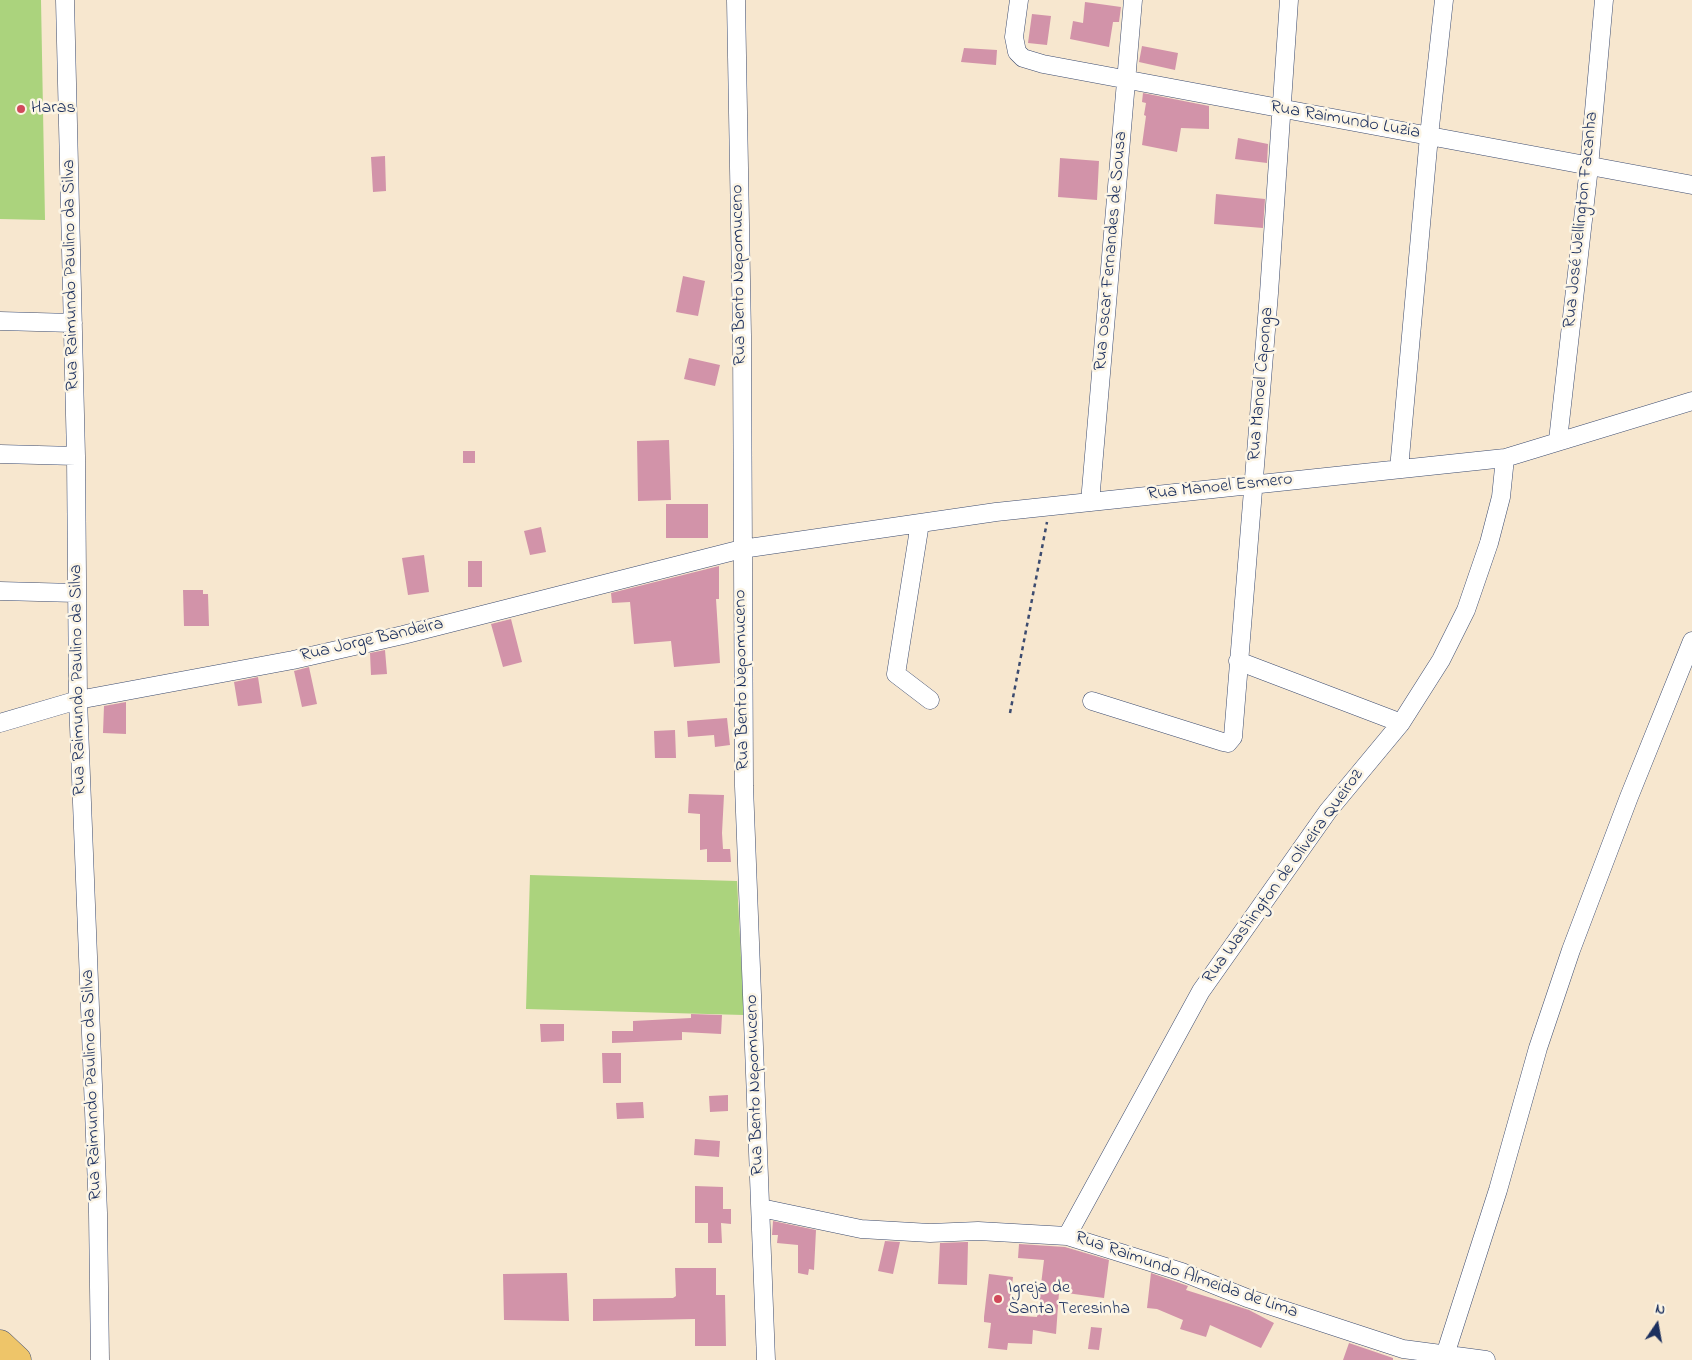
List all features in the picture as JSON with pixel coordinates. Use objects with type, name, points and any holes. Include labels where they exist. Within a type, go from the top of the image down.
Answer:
[{"type":"highway","points":[[0,1344],[17,1360]]},
{"type":"street","name":"Rua Raimundo Paulino da Silva","points":[[65,0],[76,456],[78,700],[98,1214],[100,1360]]},
{"type":"street","name":"Rua Bento Nepomuceno","points":[[736,0],[742,335],[744,786],[766,1360]]},
{"type":"street","name":"Rua Raimundo Luzia","points":[[1019,0],[1014,37],[1017,52],[1032,61],[1281,110],[1692,185]]},
{"type":"street","name":"Rua Oscar Fernandes de Sousa","points":[[1090,502],[1133,0]]},
{"type":"street","name":"Rua Manoel Caponga","points":[[1092,701],[1228,743],[1233,737],[1269,293],[1289,0]]},
{"type":"street","points":[[1400,469],[1429,136],[1444,0]]},
{"type":"street","name":"Rua José Wellington Facanha","points":[[1558,440],[1589,167],[1604,0]]},
{"type":"street","points":[[0,321],[73,323]]},
{"type":"street","name":"Rua Manoel Esmero","points":[[742,549],[920,523],[1090,502],[1504,458],[1558,440],[1692,401]]},
{"type":"street","points":[[0,454],[76,456]]},
{"type":"street","name":"Rua Washington de Oliveira Queiroz","points":[[1067,1236],[1201,991],[1328,811],[1401,723],[1442,660],[1466,610],[1497,515],[1503,485],[1504,458]]},
{"type":"street","points":[[920,523],[896,674],[930,700]]},
{"type":"street","name":"Rua Jorge Bandeira","points":[[0,723],[78,700],[293,660],[403,635],[742,549]]},
{"type":"street","points":[[0,590],[76,593]]},
{"type":"street","points":[[1445,1356],[1498,1190],[1538,1048],[1571,950],[1629,797],[1687,668],[1692,640]]},
{"type":"street","points":[[1238,661],[1401,723]]},
{"type":"street","name":"Rua Raimundo Almeida de Lima","points":[[761,1208],[861,1229],[930,1234],[978,1231],[1067,1236],[1182,1272],[1247,1298],[1379,1342],[1412,1355],[1486,1360]]},
{"type":"path","points":[[1010,713],[1049,515]]},
{"type":"green space","name":"Haras","points":[[0,0],[41,0],[45,220],[0,219]]},
{"type":"green space","points":[[530,875],[737,881],[744,1015],[526,1009]]},
{"type":"building","points":[[1085,2],[1121,7],[1119,22],[1113,22],[1109,47],[1070,39],[1073,21],[1083,23]]},
{"type":"building","points":[[1032,14],[1051,16],[1047,45],[1028,43]]},
{"type":"building","points":[[1142,46],[1178,53],[1175,70],[1139,62]]},
{"type":"building","points":[[964,48],[997,50],[996,65],[961,62]]},
{"type":"building","points":[[1143,93],[1209,106],[1209,129],[1181,128],[1177,152],[1142,145],[1146,116],[1144,115],[1146,103],[1142,102]]},
{"type":"building","points":[[1238,138],[1268,144],[1267,163],[1235,159]]},
{"type":"building","points":[[385,156],[386,191],[373,192],[371,157]]},
{"type":"building","points":[[1060,158],[1099,161],[1097,200],[1058,197]]},
{"type":"building","points":[[1216,194],[1265,199],[1263,228],[1214,224]]},
{"type":"building","points":[[683,276],[705,281],[698,316],[676,312]]},
{"type":"building","points":[[689,358],[720,365],[715,386],[684,379]]},
{"type":"building","points":[[669,440],[671,500],[638,501],[637,441]]},
{"type":"building","points":[[463,451],[475,451],[475,463],[463,463]]},
{"type":"building","points":[[666,504],[708,504],[708,538],[666,538]]},
{"type":"building","points":[[541,527],[546,552],[530,555],[524,531]]},
{"type":"building","points":[[424,555],[429,592],[408,595],[402,558]]},
{"type":"building","points":[[468,561],[482,561],[482,587],[468,587]]},
{"type":"building","points":[[719,566],[719,599],[716,599],[720,663],[674,667],[671,641],[634,644],[630,602],[612,603],[611,593]]},
{"type":"building","points":[[183,590],[203,590],[203,594],[208,594],[209,626],[184,626]]},
{"type":"building","points":[[511,619],[522,662],[503,667],[491,624]]},
{"type":"building","points":[[385,650],[387,674],[371,675],[370,653]]},
{"type":"building","points":[[309,667],[317,704],[302,707],[294,671]]},
{"type":"building","points":[[258,677],[262,703],[238,706],[234,682]]},
{"type":"building","points":[[126,702],[126,734],[103,733],[104,706]]},
{"type":"building","points":[[727,718],[730,745],[715,747],[714,735],[688,737],[687,721]]},
{"type":"building","points":[[675,730],[676,758],[655,758],[654,731]]},
{"type":"building","points":[[689,794],[724,795],[723,849],[730,849],[731,862],[707,862],[707,849],[700,850],[700,814],[688,813]]},
{"type":"building","points":[[691,1014],[722,1015],[721,1034],[682,1032],[682,1040],[612,1043],[612,1031],[633,1031],[633,1021],[691,1018]]},
{"type":"building","points":[[540,1024],[564,1024],[564,1041],[541,1042]]},
{"type":"building","points":[[602,1053],[621,1053],[621,1083],[603,1083]]},
{"type":"building","points":[[728,1095],[728,1111],[710,1112],[709,1096]]},
{"type":"building","points":[[643,1102],[644,1118],[617,1119],[616,1103]]},
{"type":"building","points":[[695,1139],[720,1141],[719,1157],[694,1155]]},
{"type":"building","points":[[695,1186],[723,1187],[723,1209],[731,1209],[731,1224],[721,1223],[722,1243],[708,1243],[708,1223],[695,1223]]},
{"type":"building","points":[[773,1221],[816,1230],[814,1270],[809,1269],[808,1275],[798,1273],[798,1245],[777,1243],[778,1235],[772,1235]]},
{"type":"building","points":[[885,1241],[900,1242],[893,1274],[878,1271]]},
{"type":"building","points":[[968,1242],[967,1285],[938,1284],[940,1243]]},
{"type":"building","points":[[1019,1244],[1065,1247],[1109,1260],[1104,1298],[1059,1292],[1056,1334],[1033,1330],[1032,1344],[1008,1343],[1007,1350],[988,1348],[991,1323],[984,1322],[984,1317],[989,1274],[1013,1277],[1008,1315],[1037,1317],[1044,1260],[1018,1258]]},
{"type":"building","points":[[675,1268],[716,1268],[716,1295],[725,1295],[726,1346],[695,1346],[695,1319],[593,1321],[593,1299],[673,1298],[676,1296]]},
{"type":"building","points":[[567,1273],[569,1321],[504,1320],[503,1274]]},
{"type":"building","points":[[1151,1273],[1188,1286],[1186,1290],[1249,1310],[1274,1323],[1261,1348],[1210,1325],[1206,1337],[1180,1329],[1183,1320],[1157,1309],[1147,1308]]},
{"type":"building","points":[[1091,1327],[1102,1328],[1099,1350],[1088,1349]]},
{"type":"building","points":[[1349,1343],[1393,1358],[1393,1360],[1343,1360]]},
{"type":"place","name":"Haras","points":[[21,109]]},
{"type":"place","name":"Igreja de Santa Teresinha","points":[[998,1299]]}]
